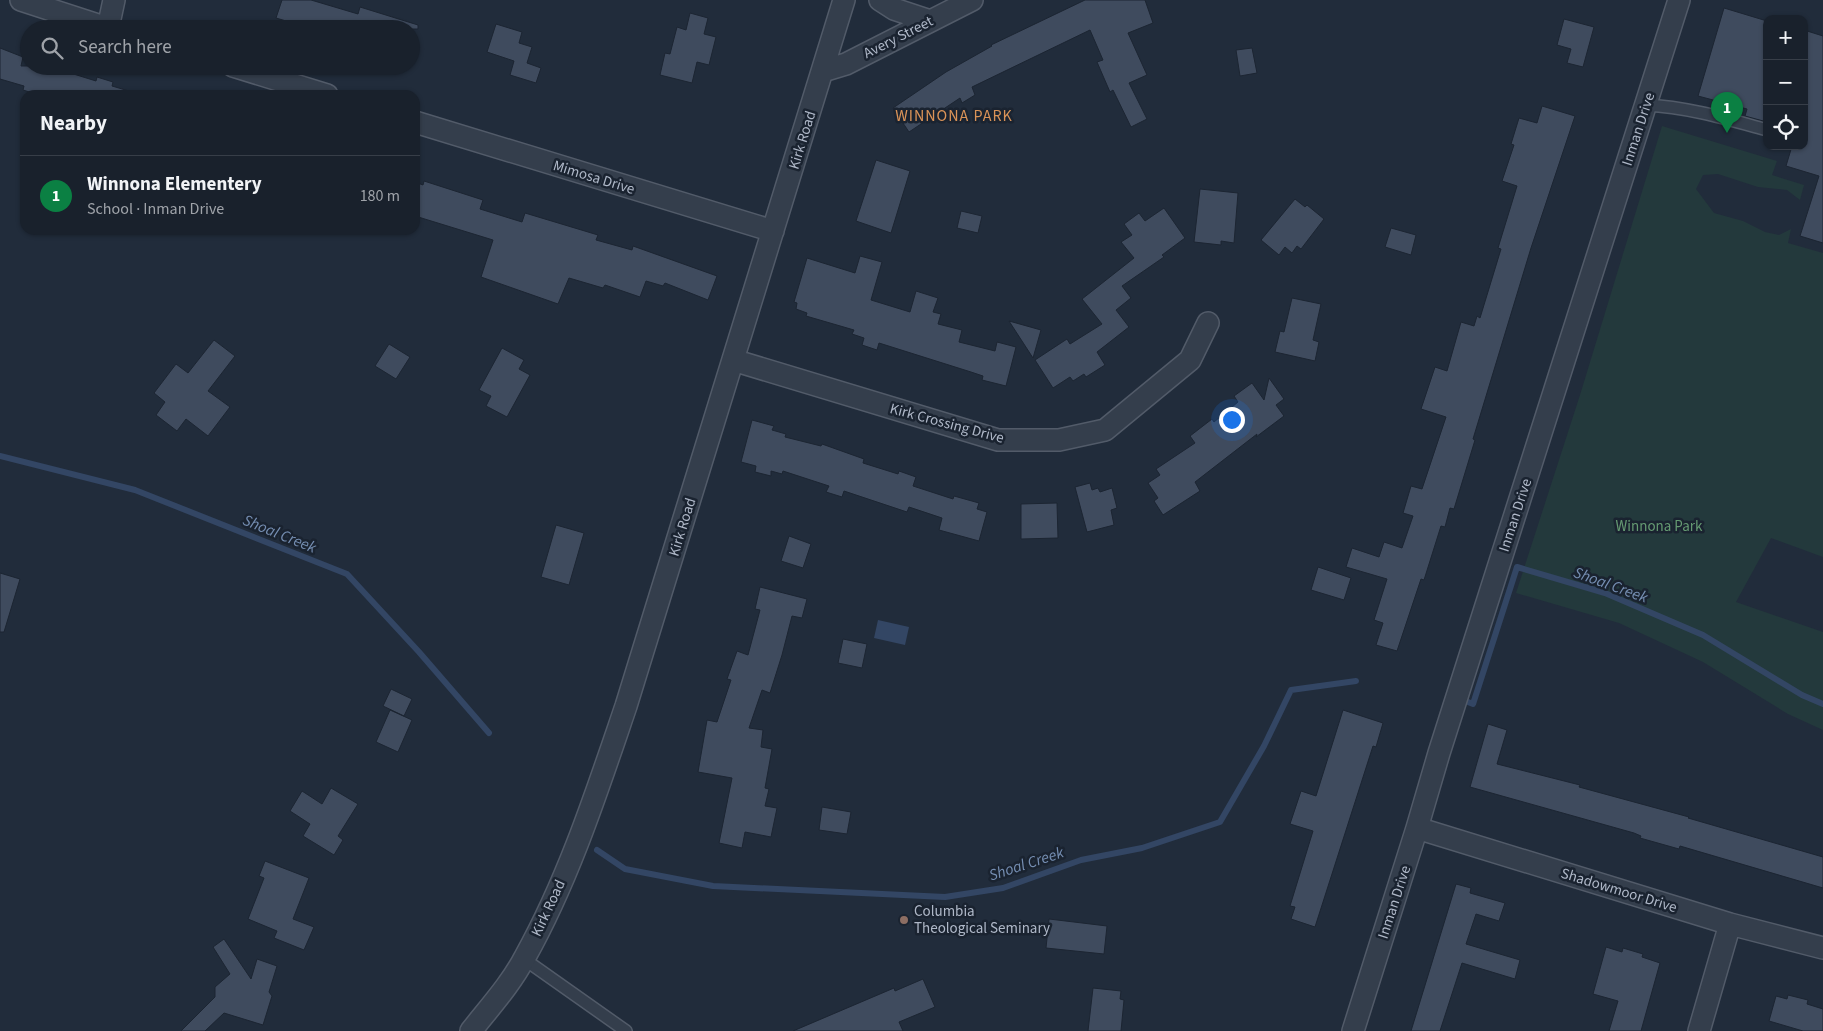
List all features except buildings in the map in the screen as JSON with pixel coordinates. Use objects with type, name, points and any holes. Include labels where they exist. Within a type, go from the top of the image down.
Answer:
[{"type":"street","points":[[21,0],[84,20]]},
{"type":"street","points":[[110,20],[114,0]]},
{"type":"street","name":"Kirk Road","points":[[471,1031],[524,959],[560,885],[589,814],[626,706],[844,0]]},
{"type":"street","points":[[880,0],[894,9],[930,21]]},
{"type":"street","name":"Avery Street","points":[[823,71],[846,64],[972,0]]},
{"type":"street","name":"Inman Drive","points":[[1353,1031],[1439,753],[1679,0]]},
{"type":"street","points":[[262,75],[311,90]]},
{"type":"street","name":"Mimosa Drive","points":[[420,124],[773,231]]},
{"type":"street","name":"Kirk Crossing Drive","points":[[733,360],[998,440],[1059,440],[1105,430],[1190,360],[1208,323]]},
{"type":"street","name":"Shadowmoor Drive","points":[[1417,828],[1730,924],[1823,948]]},
{"type":"street","points":[[1699,1031],[1730,924]]},
{"type":"lane","points":[[1646,105],[1712,114],[1763,129]]},
{"type":"lane","points":[[524,959],[626,1031]]},
{"type":"green space","name":"Winnona Park","points":[[1662,126],[1777,161],[1772,175],[1804,185],[1800,200],[1787,190],[1758,187],[1718,174],[1703,175],[1696,189],[1714,213],[1743,221],[1765,232],[1779,235],[1791,229],[1788,243],[1823,253],[1823,557],[1771,538],[1736,602],[1823,632],[1823,730],[1788,714],[1703,662],[1619,623],[1516,593],[1580,395]]},
{"type":"water","points":[[878,620],[909,627],[905,645],[874,638]]},
{"type":"waterway","name":"Shoal Creek","points":[[0,456],[135,490],[347,574],[419,652],[489,733]]},
{"type":"waterway","name":"Shoal Creek","points":[[1468,702],[1473,704],[1517,567],[1605,593],[1703,635],[1802,695],[1823,704]]},
{"type":"waterway","name":"Shoal Creek","points":[[597,850],[625,869],[713,886],[945,897],[1003,888],[1081,860],[1142,848],[1220,822],[1264,746],[1291,690],[1356,681]]},
{"type":"place","name":"Winnona Elementery","points":[[1727,133]]},
{"type":"place","name":"Columbia Theological Seminary","points":[[904,920]]},
{"type":"district","name":"WINNONA PARK","points":[[954,115]]}]
